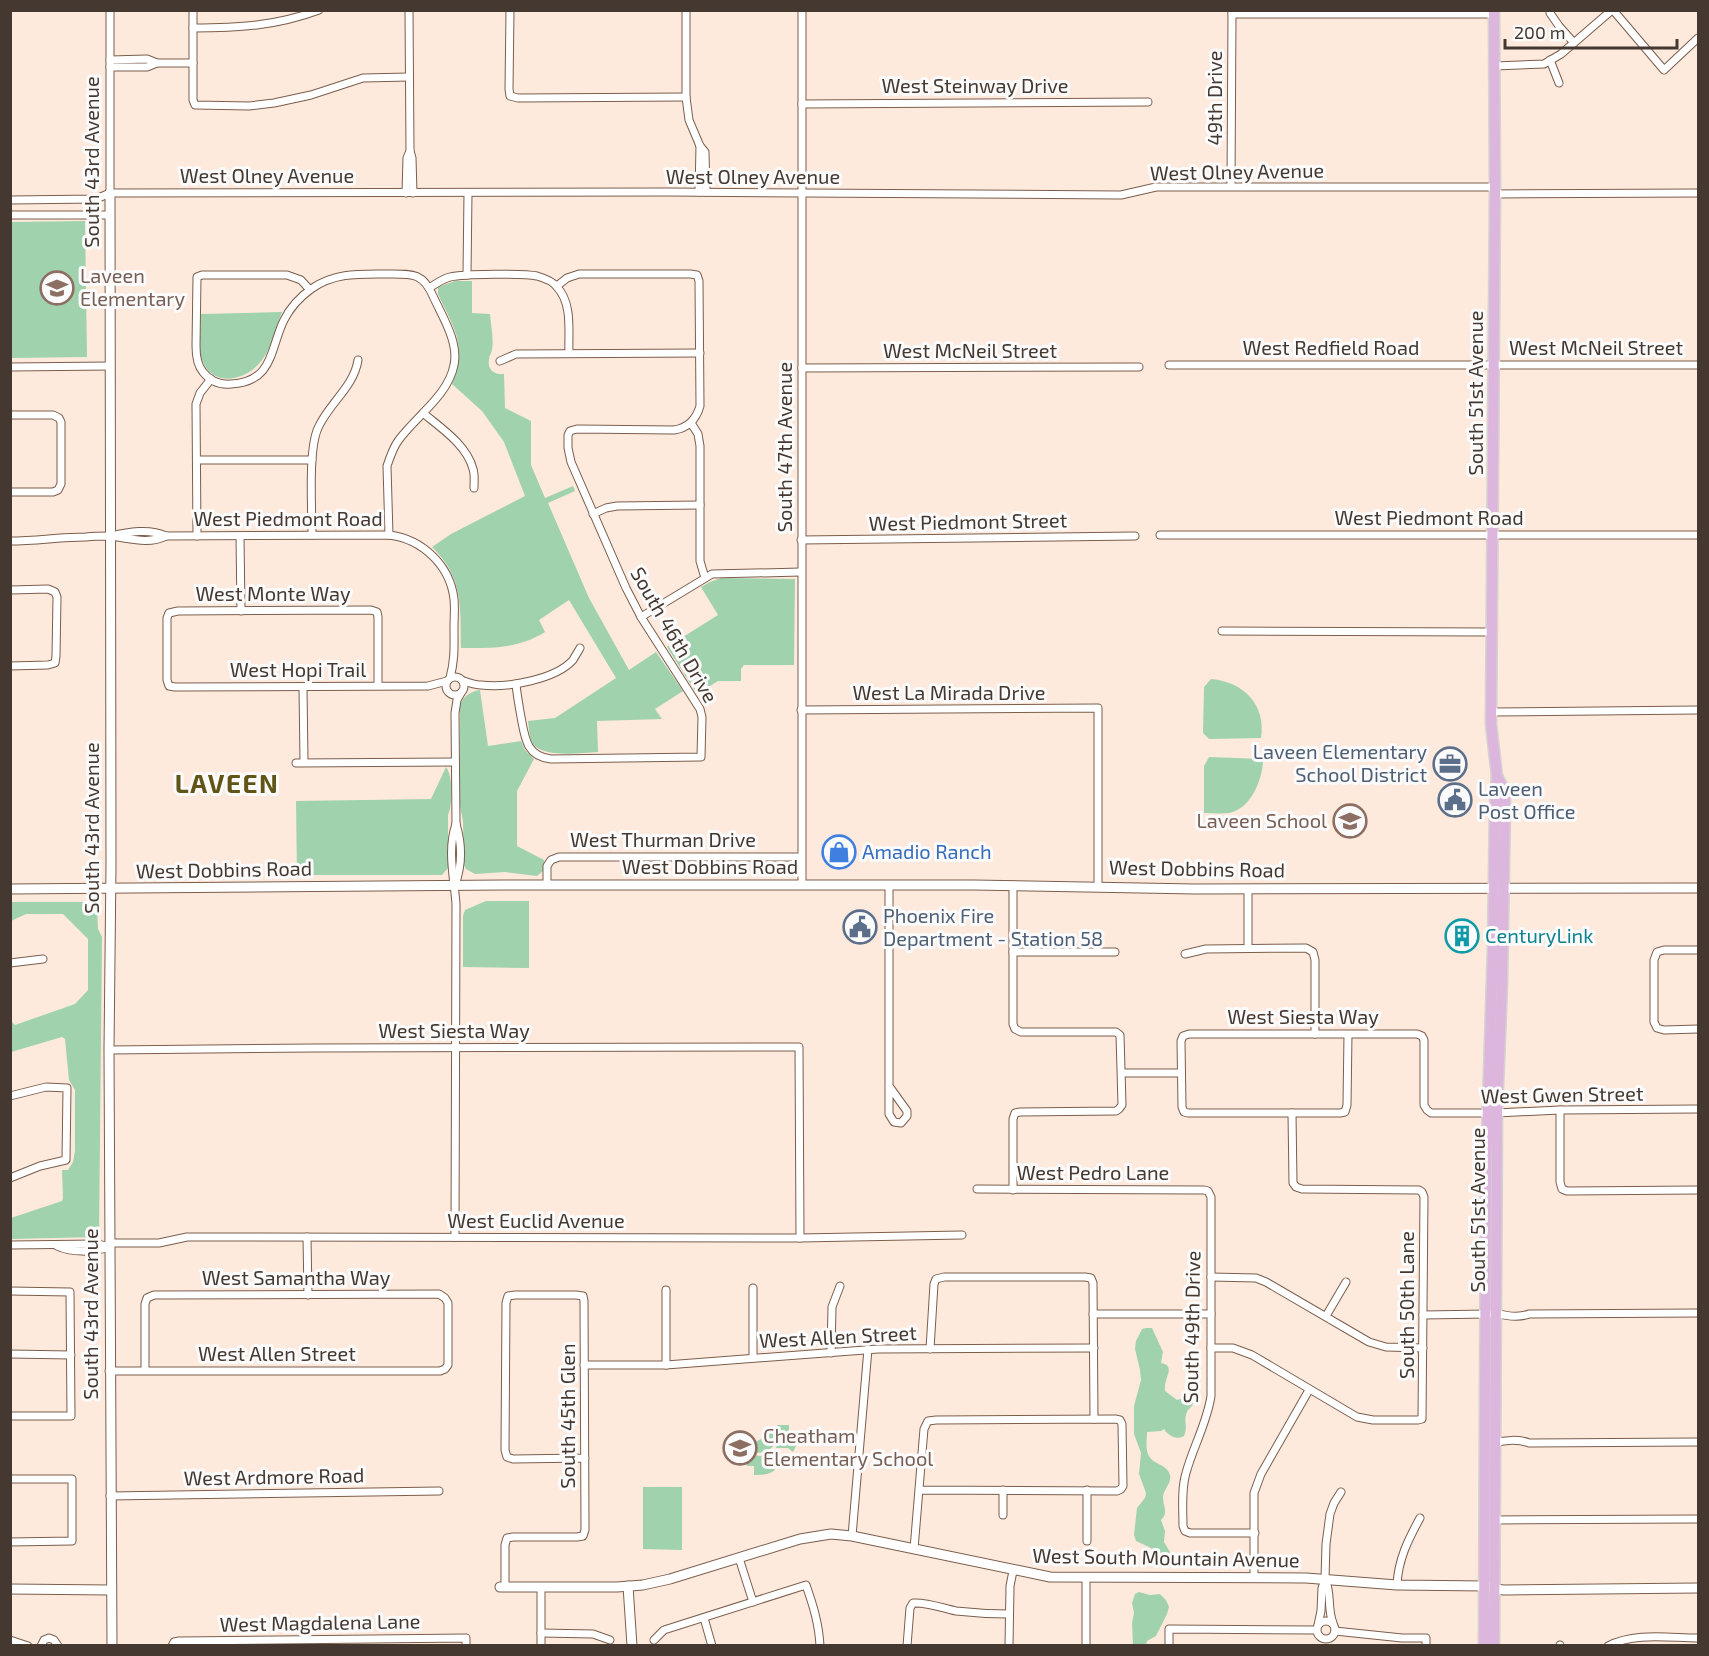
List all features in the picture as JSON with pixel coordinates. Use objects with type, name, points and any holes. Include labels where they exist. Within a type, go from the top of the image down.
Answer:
[{"type":"main road","name":"South 51st Avenue","points":[[1494,12],[1491,724],[1497,776],[1505,792],[1492,991],[1490,1588],[1494,1646]]},
{"type":"main road","name":"South 51st Avenue","points":[[1492,1113],[1501,1041],[1500,888]]},
{"type":"main road","points":[[1492,991],[1497,1000],[1497,1032],[1501,1041]]},
{"type":"main road","name":"South 51st Avenue","points":[[1484,1646],[1494,1520],[1490,1444]]},
{"type":"street","name":"South 43rd Avenue","points":[[110,10],[109,1371],[112,1646]]},
{"type":"street","points":[[193,10],[193,100],[195,105],[249,106],[274,103],[311,95],[363,78],[410,77]]},
{"type":"street","points":[[193,28],[262,26],[319,10]]},
{"type":"street","points":[[409,10],[410,151],[412,158],[410,193]]},
{"type":"street","points":[[510,10],[510,96],[518,98],[686,97]]},
{"type":"street","points":[[686,10],[686,97],[689,120],[705,152],[703,192]]},
{"type":"street","name":"South 47th Avenue","points":[[802,10],[802,885]]},
{"type":"street","points":[[1550,10],[1559,26],[1574,43]]},
{"type":"street","points":[[1495,66],[1544,64],[1574,43],[1612,10],[1664,70],[1698,38]]},
{"type":"street","points":[[1232,12],[1494,12]]},
{"type":"street","name":"49th Drive","points":[[1231,186],[1232,12]]},
{"type":"street","points":[[110,63],[136,63],[147,59],[157,63],[193,63]]},
{"type":"street","points":[[1550,60],[1558,83]]},
{"type":"street","name":"West Steinway Drive","points":[[802,104],[1148,102]]},
{"type":"street","name":"West Olney Avenue","points":[[10,200],[96,199],[110,193],[703,192],[1121,195],[1156,187],[1231,186],[1698,193]]},
{"type":"street","points":[[467,275],[468,193]]},
{"type":"street","points":[[10,215],[109,215]]},
{"type":"street","points":[[310,290],[301,280],[286,275],[197,276],[196,355],[200,367],[211,379],[224,384],[249,381],[269,361],[289,312],[310,290],[329,279],[349,274],[411,274],[424,281],[451,337],[455,362],[449,380],[398,441],[387,466],[388,535]]},
{"type":"street","points":[[429,288],[451,277],[467,275],[530,274],[546,279],[557,286],[564,297],[567,308],[568,353]]},
{"type":"street","points":[[557,286],[567,278],[579,274],[697,275],[699,281],[700,406],[691,423],[698,435],[700,446],[701,565],[705,578]]},
{"type":"street","points":[[500,361],[516,354],[700,352]]},
{"type":"street","points":[[312,535],[312,460],[318,427],[351,380],[358,360]]},
{"type":"street","name":"West Redfield Road","points":[[1168,364],[1494,364]]},
{"type":"street","name":"West McNeil Street","points":[[1494,364],[1698,364]]},
{"type":"street","points":[[10,367],[110,366]]},
{"type":"street","name":"West McNeil Street","points":[[802,368],[1139,367]]},
{"type":"street","points":[[196,536],[196,404],[200,393],[211,379]]},
{"type":"street","points":[[423,413],[452,437],[465,452],[473,468],[474,488]]},
{"type":"street","points":[[10,415],[53,415],[62,422],[61,484],[58,490],[10,492]]},
{"type":"street","name":"South 46th Drive","points":[[516,684],[525,739],[538,756],[551,759],[701,757],[702,717],[700,710],[641,617],[626,588],[571,462],[568,448],[570,430],[674,430],[691,423]]},
{"type":"street","points":[[196,460],[312,460]]},
{"type":"street","points":[[593,514],[617,506],[700,505]]},
{"type":"street","name":"West Piedmont Road","points":[[10,541],[111,536],[126,532],[157,532],[166,536],[400,536],[422,547],[436,559],[447,574],[454,598],[454,662]]},
{"type":"street","name":"West Piedmont Road","points":[[1160,535],[1698,535]]},
{"type":"street","points":[[240,536],[241,611]]},
{"type":"street","name":"West Piedmont Street","points":[[801,540],[1135,536]]},
{"type":"street","points":[[641,617],[712,574],[801,572]]},
{"type":"street","points":[[10,590],[48,589],[55,591],[57,597],[55,663],[10,666]]},
{"type":"street","name":"West Monte Way","points":[[169,686],[167,680],[167,618],[169,613],[178,611],[371,610],[377,612],[378,686]]},
{"type":"street","points":[[1222,631],[1492,632]]},
{"type":"street","name":"West Hopi Trail","points":[[428,686],[456,677],[481,685],[531,681],[555,672],[572,661],[580,648]]},
{"type":"street","points":[[454,662],[446,685],[455,712]]},
{"type":"street","points":[[454,662],[464,686],[457,700],[455,712],[456,824],[452,837],[452,873],[455,885],[455,1237]]},
{"type":"street","name":"West Hopi Trail","points":[[169,686],[428,686],[455,696],[481,685]]},
{"type":"street","points":[[303,687],[300,762],[455,762]]},
{"type":"street","name":"West La Mirada Drive","points":[[801,710],[1098,708],[1098,886]]},
{"type":"street","points":[[1491,711],[1698,710]]},
{"type":"street","name":"West Thurman Drive","points":[[547,885],[549,863],[554,858],[560,857],[801,857]]},
{"type":"street","name":"West Dobbins Road","points":[[10,890],[455,885],[1013,885],[1248,889],[1698,888]]},
{"type":"street","points":[[889,1086],[906,1107],[907,1116],[901,1123],[894,1122],[889,1114],[889,1086],[890,885]]},
{"type":"street","points":[[1013,885],[1015,1029],[1021,1032],[1116,1032],[1120,1035],[1122,1073],[1122,1105],[1116,1111],[1015,1113],[1013,1119],[1013,1190]]},
{"type":"street","points":[[1248,889],[1248,948]]},
{"type":"street","points":[[1185,954],[1206,949],[1248,948],[1306,948],[1313,952],[1315,960],[1315,1034]]},
{"type":"street","points":[[1698,950],[1657,952],[1654,960],[1654,1022],[1657,1028],[1664,1030],[1698,1029]]},
{"type":"street","points":[[1013,952],[1115,952]]},
{"type":"street","points":[[10,963],[43,959]]},
{"type":"street","name":"West Siesta Way","points":[[1181,1073],[1181,1041],[1189,1034],[1418,1034],[1424,1040],[1424,1105],[1427,1110]]},
{"type":"street","points":[[1122,1073],[1181,1073],[1182,1107],[1184,1112],[1188,1113],[1340,1113],[1345,1112],[1347,1106],[1348,1034]]},
{"type":"street","name":"West Siesta Way","points":[[109,1050],[799,1047],[800,1238]]},
{"type":"street","points":[[10,1096],[46,1087],[67,1088],[66,1160],[40,1166],[10,1178]]},
{"type":"street","name":"West Gwen Street","points":[[1427,1110],[1431,1113],[1492,1113],[1698,1109]]},
{"type":"street","points":[[1560,1110],[1560,1182],[1562,1188],[1567,1191],[1698,1190]]},
{"type":"street","name":"South 50th Lane","points":[[1292,1113],[1293,1183],[1296,1187],[1302,1189],[1419,1190],[1424,1197],[1422,1419],[1362,1419],[1310,1390]]},
{"type":"street","name":"West Pedro Lane","points":[[977,1190],[1208,1191]]},
{"type":"street","name":"South 49th Drive","points":[[1208,1191],[1211,1197],[1209,1405],[1184,1482],[1183,1526],[1185,1531],[1190,1533],[1255,1533]]},
{"type":"street","name":"West Euclid Avenue","points":[[10,1245],[57,1246],[66,1250],[97,1251],[109,1245],[159,1244],[187,1237],[800,1238],[962,1235]]},
{"type":"street","points":[[307,1237],[308,1294]]},
{"type":"street","points":[[1211,1277],[1256,1278],[1378,1346],[1423,1348]]},
{"type":"street","points":[[930,1348],[936,1279],[1092,1278],[1094,1419]]},
{"type":"street","points":[[1326,1317],[1346,1282]]},
{"type":"street","points":[[831,1353],[832,1306],[840,1286]]},
{"type":"street","points":[[753,1288],[753,1358]]},
{"type":"street","points":[[666,1290],[666,1365]]},
{"type":"street","points":[[10,1291],[70,1292],[71,1354],[71,1416],[10,1416]]},
{"type":"street","name":"West Samantha Way","points":[[146,1371],[145,1304],[147,1298],[154,1295],[439,1294],[448,1304],[448,1365],[445,1369]]},
{"type":"street","name":"South 45th Glen","points":[[502,1587],[507,1538],[583,1536],[585,1530],[585,1458],[584,1301],[583,1296],[508,1296],[506,1303],[505,1450],[507,1457],[513,1459],[585,1458]]},
{"type":"street","points":[[1423,1315],[1698,1313]]},
{"type":"street","points":[[1093,1314],[1211,1314]]},
{"type":"street","name":"West Allen Street","points":[[584,1365],[666,1365],[868,1349],[1094,1348]]},
{"type":"street","points":[[1211,1348],[1233,1348],[1246,1352],[1310,1390],[1261,1474],[1254,1493],[1254,1578]]},
{"type":"street","points":[[852,1536],[868,1349]]},
{"type":"street","points":[[10,1354],[71,1354]]},
{"type":"street","name":"West Allen Street","points":[[109,1371],[440,1371],[445,1369]]},
{"type":"street","points":[[914,1549],[924,1428],[927,1421],[1094,1419],[1120,1420],[1122,1424],[1123,1486],[1116,1491],[919,1490]]},
{"type":"street","points":[[1490,1444],[1525,1441],[1529,1443],[1698,1442]]},
{"type":"street","points":[[10,1479],[72,1479],[72,1541],[10,1542]]},
{"type":"street","points":[[1087,1490],[1087,1541]]},
{"type":"street","name":"West Ardmore Road","points":[[110,1496],[439,1491]]},
{"type":"street","points":[[1003,1491],[1003,1515]]},
{"type":"street","points":[[1325,1579],[1329,1588],[1330,1618],[1334,1628],[1334,1636],[1327,1640],[1319,1637],[1317,1627],[1325,1579],[1330,1514],[1341,1492]]},
{"type":"street","points":[[1397,1585],[1401,1556],[1420,1518]]},
{"type":"street","points":[[1494,1520],[1698,1519]]},
{"type":"street","name":"West South Mountain Avenue","points":[[502,1587],[628,1586],[660,1582],[817,1536],[831,1534],[852,1536],[1050,1577],[1325,1579],[1397,1585],[1490,1588],[1698,1588]]},
{"type":"street","points":[[739,1558],[753,1602]]},
{"type":"street","points":[[1009,1646],[1013,1571]]},
{"type":"street","points":[[1086,1578],[1086,1646]]},
{"type":"street","points":[[654,1640],[664,1630],[806,1585],[820,1630],[820,1646]]},
{"type":"street","points":[[628,1586],[632,1646]]},
{"type":"street","points":[[541,1587],[541,1646]]},
{"type":"street","points":[[10,1589],[110,1590]]},
{"type":"street","points":[[907,1646],[910,1608],[913,1603],[920,1602],[968,1612],[1010,1614]]},
{"type":"street","points":[[704,1618],[712,1646]]},
{"type":"street","points":[[1169,1646],[1169,1629],[1317,1627],[1327,1621],[1334,1628],[1426,1642]]},
{"type":"street","points":[[541,1633],[593,1634],[610,1640]]},
{"type":"street","points":[[41,1646],[44,1640],[49,1638],[54,1640],[58,1646]]},
{"type":"street","points":[[1608,1646],[1620,1640],[1633,1638],[1698,1638]]},
{"type":"street","points":[[10,1640],[28,1646]]},
{"type":"street","name":"West Magdalena Lane","points":[[173,1644],[466,1642]]},
{"type":"green space","name":"Laveen Elementary","points":[[85,221],[87,357],[11,358],[11,222]]},
{"type":"green space","points":[[455,281],[472,281],[472,313],[490,314],[493,342],[489,367],[495,373],[504,374],[505,408],[531,421],[531,465],[545,498],[573,486],[575,491],[548,503],[589,598],[629,670],[656,652],[683,691],[655,709],[662,719],[597,721],[598,752],[563,754],[545,751],[533,744],[530,736],[528,721],[555,718],[616,678],[569,600],[539,620],[545,632],[535,638],[514,645],[461,648],[460,606],[455,582],[450,570],[432,547],[451,534],[525,496],[504,442],[482,411],[452,384],[457,370],[459,348],[454,328],[438,294],[438,287]]},
{"type":"green space","points":[[282,312],[269,349],[262,360],[247,373],[228,379],[220,378],[205,367],[200,352],[201,314]]},
{"type":"green space","points":[[721,578],[795,579],[794,665],[744,665],[741,669],[741,681],[718,681],[697,694],[667,647],[718,615],[701,587]]},
{"type":"green space","points":[[1211,679],[1233,685],[1250,697],[1260,715],[1261,738],[1209,739],[1203,733],[1204,687]]},
{"type":"green space","points":[[480,690],[488,746],[521,741],[525,750],[534,759],[517,791],[517,846],[544,860],[543,871],[537,876],[505,872],[475,874],[466,869],[464,865],[463,821],[460,806],[460,706],[467,695]]},
{"type":"green space","points":[[1209,757],[1263,759],[1258,784],[1244,806],[1229,813],[1204,813],[1204,766]]},
{"type":"green space","points":[[446,767],[451,783],[451,797],[448,815],[448,868],[442,875],[297,875],[296,801],[431,799]]},
{"type":"green space","points":[[486,901],[529,901],[529,968],[463,967],[465,910]]},
{"type":"green space","points":[[11,902],[90,902],[97,909],[98,929],[102,937],[99,1237],[11,1239],[11,1218],[62,1201],[62,1170],[68,1170],[73,1162],[75,1151],[75,1090],[69,1080],[65,1039],[62,1037],[11,1052],[11,1021],[15,1025],[75,1004],[88,990],[88,939],[63,914],[26,914],[11,921]]},
{"type":"green space","points":[[1152,1328],[1163,1352],[1161,1363],[1169,1370],[1165,1391],[1177,1400],[1195,1396],[1186,1415],[1184,1436],[1174,1437],[1165,1429],[1147,1432],[1149,1456],[1170,1475],[1170,1481],[1163,1495],[1165,1512],[1161,1520],[1165,1531],[1164,1542],[1172,1559],[1160,1557],[1151,1548],[1136,1541],[1134,1535],[1137,1508],[1146,1493],[1139,1474],[1141,1453],[1134,1434],[1134,1406],[1141,1380],[1135,1349],[1142,1329]]},
{"type":"green space","points":[[777,1425],[789,1425],[789,1431],[798,1431],[793,1452],[788,1448],[776,1448],[779,1437]]},
{"type":"green space","points":[[769,1427],[774,1427],[775,1443],[768,1450],[751,1453],[750,1445],[761,1439]]},
{"type":"green space","points":[[770,1453],[771,1463],[775,1470],[768,1474],[754,1475],[754,1466],[747,1466],[747,1454],[760,1456]]},
{"type":"green space","points":[[643,1487],[682,1487],[682,1550],[643,1549]]},
{"type":"green space","points":[[1139,1592],[1150,1595],[1160,1594],[1169,1607],[1156,1636],[1147,1641],[1146,1645],[1133,1645],[1132,1603],[1135,1594]]},
{"type":"place","name":"Laveen Elementary","points":[[57,288]]},
{"type":"place","name":"Laveen Elementary School District","points":[[1450,764]]},
{"type":"place","name":"Laveen Post Office","points":[[1455,800]]},
{"type":"place","name":"Laveen School","points":[[1350,821]]},
{"type":"place","name":"Amadio Ranch","points":[[839,852]]},
{"type":"place","name":"Phoenix Fire Department - Station 58","points":[[860,927]]},
{"type":"place","name":"CenturyLink","points":[[1462,936]]},
{"type":"place","name":"Cheatham Elementary School","points":[[740,1448]]},
{"type":"district","name":"LAVEEN","points":[[227,784]]}]
